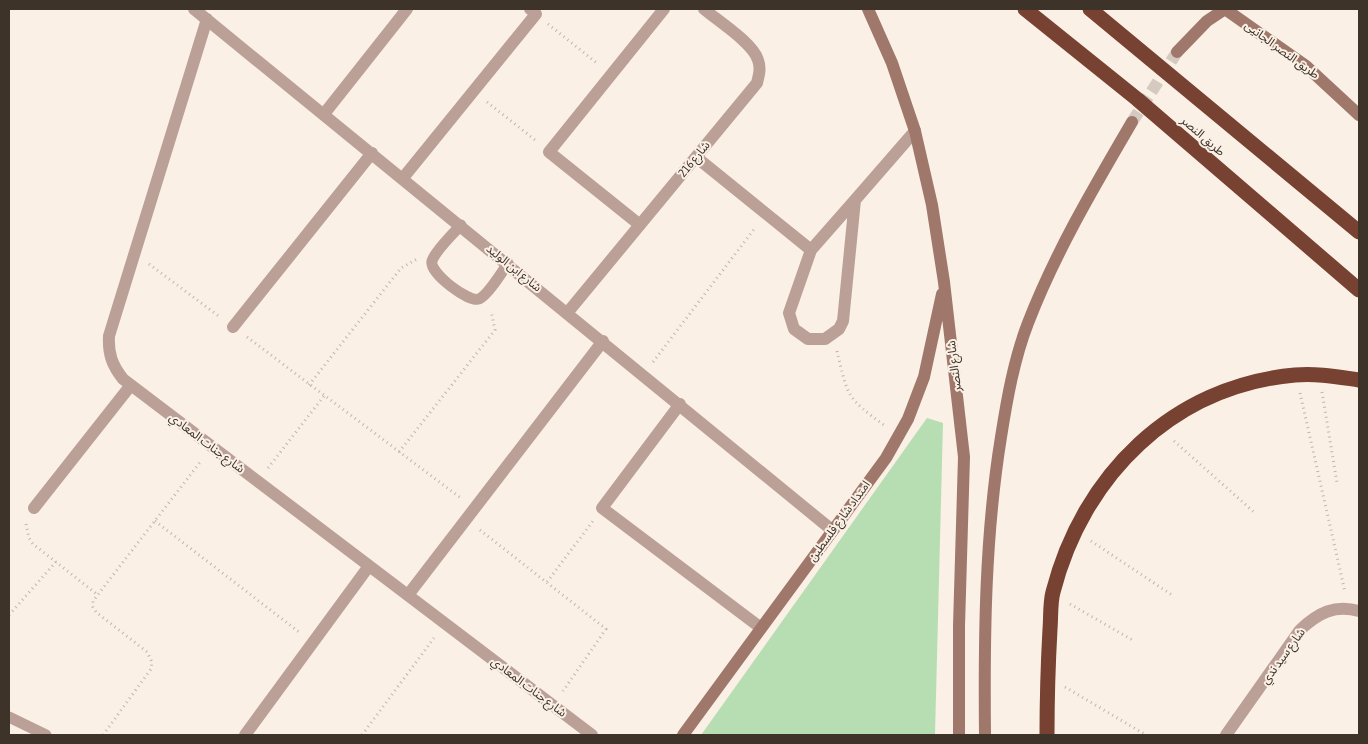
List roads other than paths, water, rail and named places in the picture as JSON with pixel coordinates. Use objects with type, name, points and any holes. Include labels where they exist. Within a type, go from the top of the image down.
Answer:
[{"type":"highway","name":"طريق النصر","points":[[1025,9],[1137,99],[1359,290]]},
{"type":"highway","name":"طريق النصر","points":[[1090,9],[1359,232]]},
{"type":"highway","points":[[1047,735],[1052,593],[1074,530],[1097,492],[1126,457],[1158,427],[1189,406],[1223,391],[1259,380],[1296,375],[1319,375],[1359,380]]},
{"type":"main road","name":"شارع النصر","points":[[868,9],[892,63],[915,131],[932,205],[944,282],[964,457],[958,735]]},
{"type":"main road","points":[[1177,52],[1207,21],[1225,9]]},
{"type":"main road","name":"طريق النصر الجانيى","points":[[1225,9],[1306,66],[1359,115]]},
{"type":"main road","points":[[985,735],[984,627],[995,478],[1008,394],[1027,324],[1078,215],[1132,122]]},
{"type":"main road","name":"امتداد شارع فلسطين","points":[[683,735],[886,458],[908,419],[924,378],[944,282]]},
{"type":"street","name":"شارع ابن الوليد","points":[[194,9],[644,374],[832,530]]},
{"type":"street","points":[[324,114],[408,9]]},
{"type":"street","points":[[640,225],[549,152],[664,9]]},
{"type":"street","name":"شارع 216","points":[[568,312],[757,83],[760,71],[758,59],[750,48],[704,9]]},
{"type":"street","points":[[403,178],[474,91],[533,11]]},
{"type":"street","name":"شارع جنات المعادي","points":[[207,20],[109,336],[108,352],[113,367],[131,385],[592,735]]},
{"type":"street","points":[[855,200],[843,321],[833,336],[825,340],[808,339],[794,329],[790,321],[789,312],[811,250],[915,131]]},
{"type":"street","points":[[233,327],[372,153]]},
{"type":"street","points":[[696,157],[811,250]]},
{"type":"street","points":[[408,595],[603,341]]},
{"type":"street","points":[[34,508],[131,385]]},
{"type":"street","points":[[680,404],[602,508],[761,628]]},
{"type":"street","points":[[245,735],[368,566]]},
{"type":"street","name":"شارع سيد ندي","points":[[1226,735],[1300,630],[1313,617],[1330,609],[1354,610]]},
{"type":"lane","points":[[460,225],[434,258],[433,269],[438,275],[469,299],[481,298],[508,263]]},
{"type":"lane","points":[[9,717],[46,735]]},
{"type":"tunnel","points":[[1132,122],[1177,52]]}]
